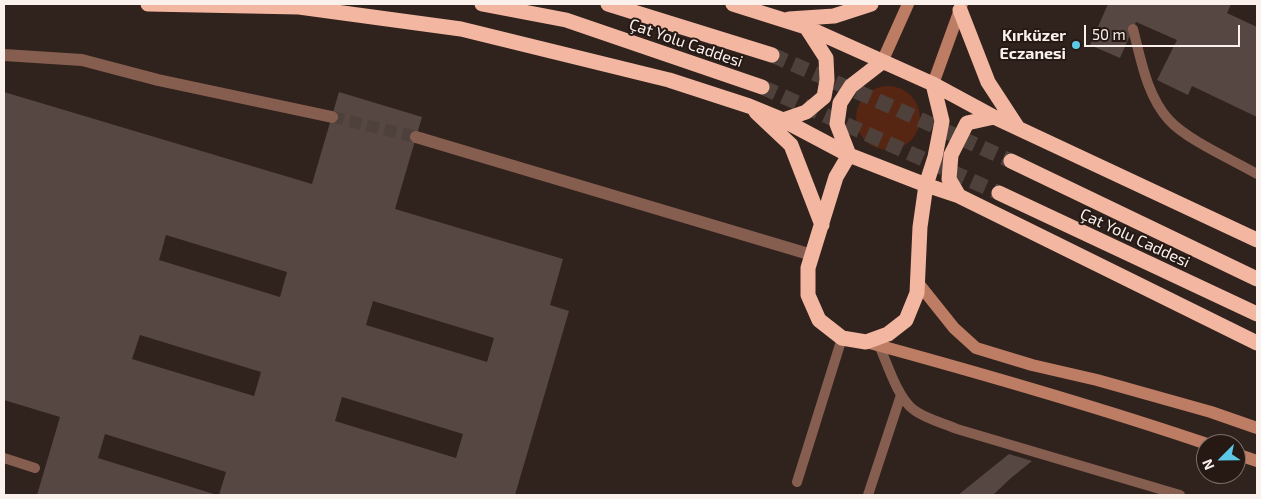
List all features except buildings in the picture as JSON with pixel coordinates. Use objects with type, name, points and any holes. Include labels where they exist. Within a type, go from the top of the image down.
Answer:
[{"type":"highway","points":[[148,4],[298,7],[461,29],[668,80],[749,106],[783,120],[849,155],[926,186],[959,196],[1257,343]]},
{"type":"highway","name":"Çat Yolu Caddesi","points":[[482,4],[566,20],[762,87]]},
{"type":"highway","name":"Çat Yolu Caddesi","points":[[608,4],[772,55]]},
{"type":"highway","points":[[733,4],[806,27],[932,84],[994,117],[1257,240]]},
{"type":"highway","points":[[781,19],[834,16],[871,4]]},
{"type":"highway","points":[[961,7],[988,82],[1018,128]]},
{"type":"highway","points":[[783,120],[806,112],[824,97],[828,80],[826,58],[806,27]]},
{"type":"highway","points":[[849,155],[836,124],[840,103],[851,86],[882,62]]},
{"type":"highway","points":[[849,155],[836,177],[812,254],[808,268],[808,295],[819,320],[842,338],[873,344],[906,320],[917,293],[920,227],[926,186],[935,157],[942,121],[932,84]]},
{"type":"highway","points":[[749,106],[790,145],[822,225]]},
{"type":"highway","points":[[959,196],[949,179],[951,155],[967,124],[994,117]]},
{"type":"highway","name":"Çat Yolu Caddesi","points":[[1011,161],[1257,279]]},
{"type":"highway","name":"Çat Yolu Caddesi","points":[[999,193],[1257,314]]},
{"type":"street","points":[[882,62],[908,4]]},
{"type":"street","points":[[932,84],[961,7]]},
{"type":"street","points":[[4,55],[82,60],[158,80],[332,116]]},
{"type":"street","points":[[416,137],[812,254]]},
{"type":"street","points":[[918,283],[954,328],[976,348],[1032,365],[1097,380],[1211,412],[1257,428]]},
{"type":"street","points":[[873,344],[1121,416],[1196,440]]},
{"type":"lane","points":[[1133,29],[1148,82],[1157,104],[1169,120],[1184,133],[1257,174]]},
{"type":"lane","points":[[797,482],[842,338]]},
{"type":"lane","points":[[873,344],[901,395],[912,410],[956,429],[1180,495]]},
{"type":"lane","points":[[868,495],[901,395]]},
{"type":"lane","points":[[4,458],[36,468]]},
{"type":"shaded area","points":[[888,86],[906,92],[914,100],[920,118],[914,136],[906,144],[888,150],[870,144],[862,136],[856,118],[862,100],[870,92]]},
{"type":"tunnel","points":[[772,55],[1011,161]]},
{"type":"tunnel","points":[[762,87],[999,193]]},
{"type":"tunnel","points":[[332,117],[416,137]]},
{"type":"place","name":"Kırküzer Eczanesi","points":[[1076,45]]}]
